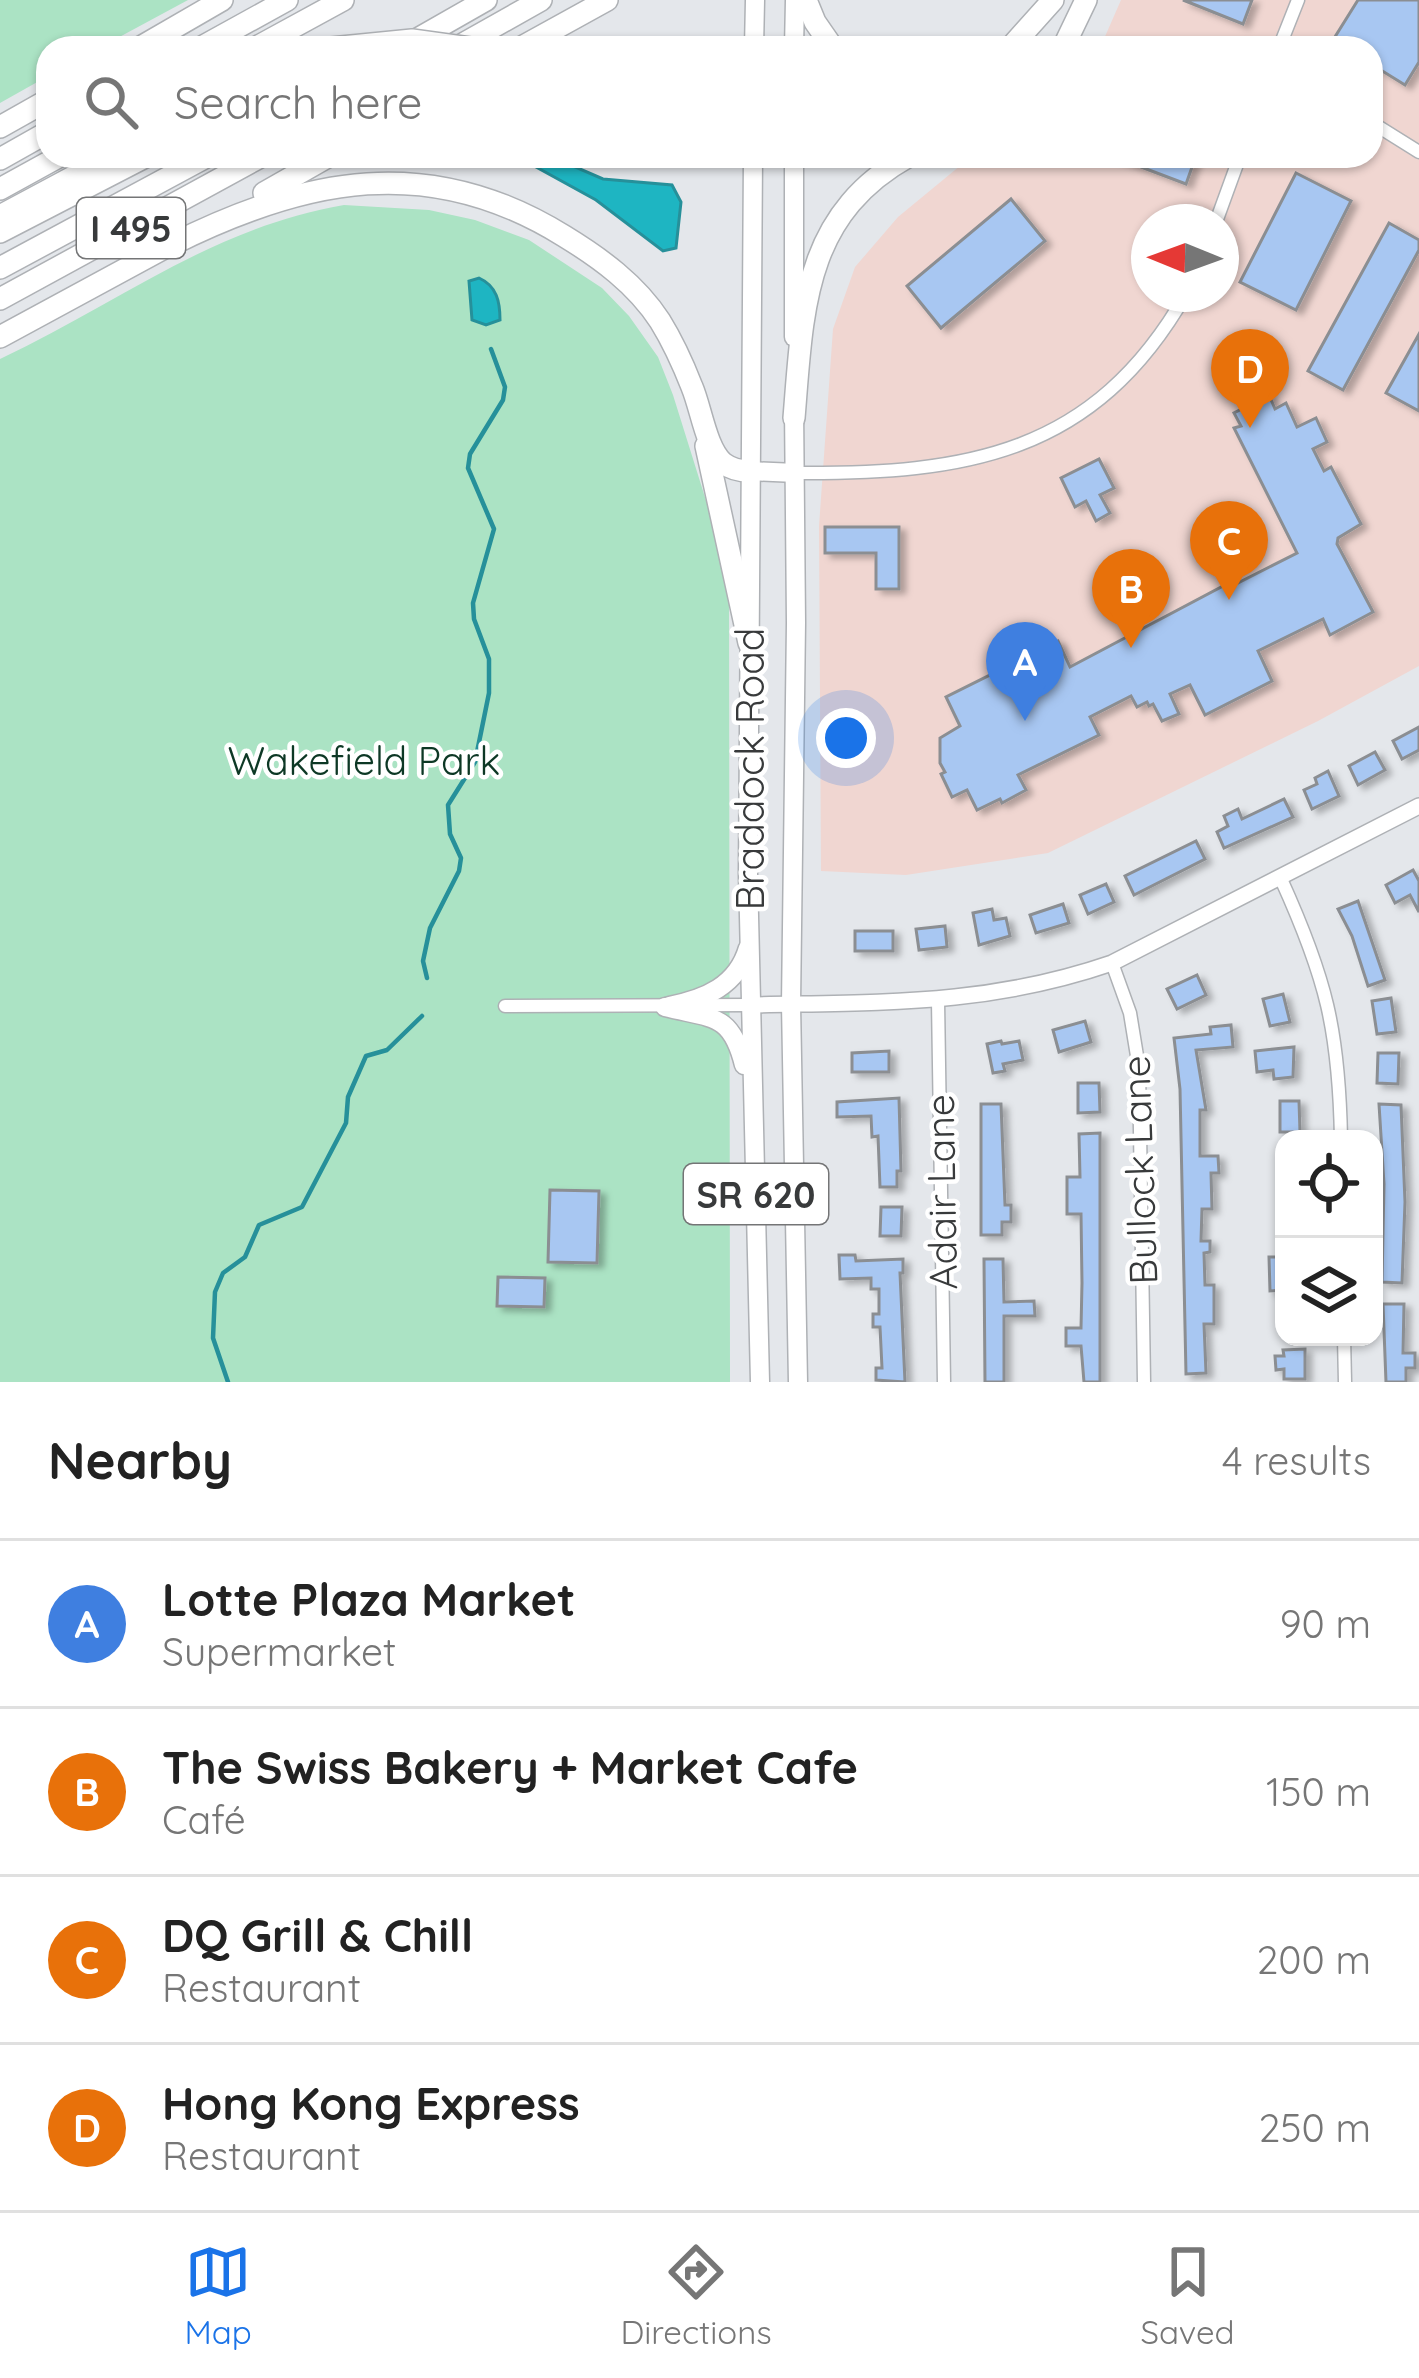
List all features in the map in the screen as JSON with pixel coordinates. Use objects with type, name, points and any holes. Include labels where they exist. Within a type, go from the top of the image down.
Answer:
[{"type":"highway","points":[[160,36],[222,0]]},
{"type":"highway","points":[[222,36],[287,0]]},
{"type":"highway","points":[[277,36],[343,0]]},
{"type":"highway","points":[[422,36],[487,0]]},
{"type":"highway","points":[[478,36],[542,0]]},
{"type":"highway","points":[[542,36],[607,0]]},
{"type":"highway","points":[[806,0],[826,36]]},
{"type":"highway","points":[[1021,36],[1053,0]]},
{"type":"highway","points":[[1069,36],[1087,0]]},
{"type":"highway","points":[[0,127],[36,107]]},
{"type":"highway","points":[[0,158],[36,138]]},
{"type":"highway","name":"I 495","points":[[0,189],[38,168]]},
{"type":"highway","points":[[0,216],[90,168]]},
{"type":"highway","points":[[0,232],[124,168]]},
{"type":"highway","name":"I 495","points":[[0,268],[186,168]]},
{"type":"highway","name":"I 495","points":[[0,299],[240,168]]},
{"type":"highway","points":[[0,337],[307,168]]},
{"type":"highway","points":[[794,418],[806,303],[826,236],[862,188],[892,168]]},
{"type":"highway","points":[[170,245],[246,209],[332,186],[378,182],[462,191],[504,205],[592,253],[630,284],[658,317],[692,387],[716,453],[734,470],[749,471]]},
{"type":"highway","points":[[692,387],[749,643]]},
{"type":"main road","points":[[754,36],[755,0]]},
{"type":"main road","points":[[794,36],[795,0]]},
{"type":"main road","name":"Braddock Road","points":[[754,168],[750,938],[760,1382]]},
{"type":"main road","name":"Braddock Road","points":[[794,168],[791,1004],[798,1382]]},
{"type":"main road","points":[[749,471],[796,473]]},
{"type":"main road","points":[[665,1007],[690,1002],[724,985],[742,966],[750,938]]},
{"type":"main road","points":[[665,1007],[708,1017],[737,1036],[754,1103]]},
{"type":"street","points":[[1284,36],[1298,0]]},
{"type":"street","points":[[1383,130],[1419,152]]},
{"type":"street","points":[[1223,204],[1236,168]]},
{"type":"street","points":[[796,473],[925,470],[1027,442],[1112,389],[1174,312]]},
{"type":"street","points":[[505,1006],[938,1001],[1030,988],[1112,963],[1419,806]]},
{"type":"street","points":[[1281,879],[1325,988],[1337,1044],[1340,1130]]},
{"type":"street","name":"Bullock Lane","points":[[1112,963],[1133,1026],[1139,1068],[1144,1382]]},
{"type":"street","name":"Adair Lane","points":[[938,1001],[944,1382]]},
{"type":"street","points":[[1344,1346],[1345,1382]]},
{"type":"shaded area","points":[[1121,0],[1419,0],[1419,666],[1318,721],[1048,853],[906,875],[821,871],[819,526],[833,329],[855,267],[898,217],[957,168],[1383,168],[1383,36],[1105,36]]},
{"type":"green space","points":[[0,0],[188,0],[121,36],[36,36],[36,83],[0,103]]},
{"type":"green space","name":"Wakefield Park","points":[[344,205],[429,210],[475,220],[529,240],[602,288],[629,316],[658,357],[673,395],[729,574],[730,1382],[0,1382],[0,359],[208,249],[296,216]]},
{"type":"water","points":[[538,168],[578,168],[603,179],[672,185],[681,202],[676,248],[663,251],[596,200]]},
{"type":"water","points":[[479,278],[494,290],[499,307],[500,320],[486,325],[472,320],[469,281]]},
{"type":"building","points":[[1183,0],[1252,0],[1243,24]]},
{"type":"building","points":[[1358,0],[1419,0],[1419,62],[1405,85],[1383,71],[1383,36],[1336,36]]},
{"type":"building","points":[[1144,168],[1192,168],[1186,184]]},
{"type":"building","points":[[1296,173],[1351,201],[1296,310],[1240,282]]},
{"type":"building","points":[[1011,199],[1045,241],[941,328],[907,286]]},
{"type":"building","points":[[1389,223],[1419,240],[1419,250],[1343,390],[1308,371]]},
{"type":"building","points":[[1419,334],[1419,411],[1386,393]]},
{"type":"building","points":[[1269,395],[1275,409],[1286,403],[1297,427],[1316,418],[1327,442],[1313,449],[1324,471],[1331,467],[1361,524],[1338,538],[1337,544],[1373,612],[1330,635],[1323,619],[1258,651],[1272,681],[1205,715],[1190,685],[1170,694],[1179,714],[1162,721],[1153,704],[1137,707],[1131,696],[1090,717],[1099,735],[1018,775],[1026,790],[977,810],[967,790],[952,797],[941,774],[945,772],[940,763],[940,738],[960,726],[946,697],[1058,641],[1070,667],[1225,585],[1226,589],[1297,553],[1234,428],[1241,426],[1234,413]]},
{"type":"building","points":[[1099,459],[1114,488],[1100,495],[1110,513],[1096,521],[1086,501],[1075,507],[1061,478]]},
{"type":"building","points":[[825,527],[899,527],[899,589],[876,589],[876,553],[825,553]]},
{"type":"building","points":[[1419,727],[1419,750],[1402,759],[1393,741]]},
{"type":"building","points":[[1375,752],[1385,770],[1358,785],[1349,766]]},
{"type":"building","points":[[1328,771],[1339,796],[1312,809],[1304,790]]},
{"type":"building","points":[[1284,799],[1293,817],[1224,848],[1217,832],[1228,826],[1224,816],[1238,809],[1242,819]]},
{"type":"building","points":[[1196,841],[1205,859],[1134,895],[1125,876]]},
{"type":"building","points":[[1413,870],[1419,881],[1419,912],[1410,895],[1395,903],[1386,885]]},
{"type":"building","points":[[1106,884],[1114,902],[1088,914],[1080,895]]},
{"type":"building","points":[[1358,901],[1385,980],[1368,986],[1338,909]]},
{"type":"building","points":[[1063,904],[1069,923],[1036,933],[1030,915]]},
{"type":"building","points":[[992,909],[994,920],[1006,918],[1010,936],[979,945],[973,913]]},
{"type":"building","points":[[945,926],[947,947],[919,950],[916,929]]},
{"type":"building","points":[[855,931],[893,931],[893,951],[855,951]]},
{"type":"building","points":[[1197,975],[1206,995],[1177,1009],[1167,989]]},
{"type":"building","points":[[1283,994],[1290,1022],[1270,1026],[1263,999]]},
{"type":"building","points":[[1391,998],[1396,1032],[1377,1034],[1372,1001]]},
{"type":"building","points":[[1085,1021],[1091,1042],[1059,1052],[1053,1030]]},
{"type":"building","points":[[1231,1025],[1233,1047],[1196,1050],[1206,1110],[1200,1110],[1200,1156],[1218,1156],[1219,1173],[1211,1173],[1212,1209],[1202,1209],[1201,1241],[1210,1241],[1210,1252],[1204,1253],[1205,1285],[1214,1285],[1214,1324],[1204,1324],[1206,1373],[1186,1374],[1180,1089],[1174,1038],[1211,1034],[1210,1027]]},
{"type":"building","points":[[1019,1041],[1023,1060],[1003,1064],[1005,1071],[993,1073],[987,1044]]},
{"type":"building","points":[[1294,1047],[1293,1077],[1274,1079],[1273,1070],[1257,1072],[1255,1051]]},
{"type":"building","points":[[889,1051],[889,1072],[852,1072],[852,1053]]},
{"type":"building","points":[[1378,1053],[1399,1053],[1398,1084],[1377,1083]]},
{"type":"building","points":[[1078,1083],[1099,1083],[1100,1112],[1078,1113]]},
{"type":"building","points":[[899,1098],[901,1171],[897,1171],[897,1187],[880,1187],[878,1136],[872,1137],[871,1116],[837,1117],[837,1102]]},
{"type":"building","points":[[1280,1101],[1299,1101],[1300,1130],[1280,1130]]},
{"type":"building","points":[[981,1104],[1001,1104],[1005,1205],[1011,1205],[1011,1222],[1002,1222],[1002,1235],[981,1235]]},
{"type":"building","points":[[1379,1104],[1401,1105],[1402,1283],[1383,1282]]},
{"type":"building","points":[[1100,1133],[1100,1382],[1084,1382],[1081,1346],[1066,1346],[1066,1328],[1081,1328],[1082,1283],[1081,1214],[1067,1214],[1067,1177],[1080,1177],[1079,1134]]},
{"type":"building","points":[[550,1190],[599,1191],[597,1263],[548,1262]]},
{"type":"building","points":[[881,1207],[902,1207],[901,1236],[880,1236]]},
{"type":"building","points":[[839,1255],[855,1255],[856,1261],[903,1259],[905,1382],[876,1380],[876,1368],[882,1368],[880,1327],[873,1327],[873,1314],[879,1314],[879,1289],[871,1289],[871,1278],[840,1279]]},
{"type":"building","points":[[1269,1257],[1275,1257],[1275,1291],[1270,1291]]},
{"type":"building","points":[[984,1259],[1003,1259],[1004,1302],[1034,1301],[1035,1316],[1004,1316],[1004,1382],[985,1382]]},
{"type":"building","points":[[498,1277],[545,1278],[544,1307],[497,1306]]},
{"type":"building","points":[[1383,1304],[1404,1304],[1403,1353],[1415,1353],[1415,1368],[1406,1368],[1406,1382],[1386,1382]]},
{"type":"building","points":[[1305,1349],[1305,1379],[1284,1379],[1284,1369],[1276,1370],[1275,1356],[1284,1356],[1283,1350]]},
{"type":"waterway","points":[[427,978],[423,961],[430,928],[461,858],[450,834],[448,805],[475,762],[489,693],[489,659],[473,603],[494,529],[468,468],[470,454],[503,400],[505,387],[491,349]]},
{"type":"waterway","points":[[228,1382],[213,1338],[215,1292],[223,1273],[245,1257],[259,1225],[302,1207],[346,1123],[348,1097],[366,1056],[387,1050],[422,1016]]},
{"type":"place","name":"Hong Kong Express","points":[[1250,428]]},
{"type":"place","name":"DQ Grill & Chill","points":[[1229,600]]},
{"type":"place","name":"The Swiss Bakery + Market Cafe","points":[[1131,648]]},
{"type":"place","name":"Lotte Plaza Market","points":[[1025,721]]}]
